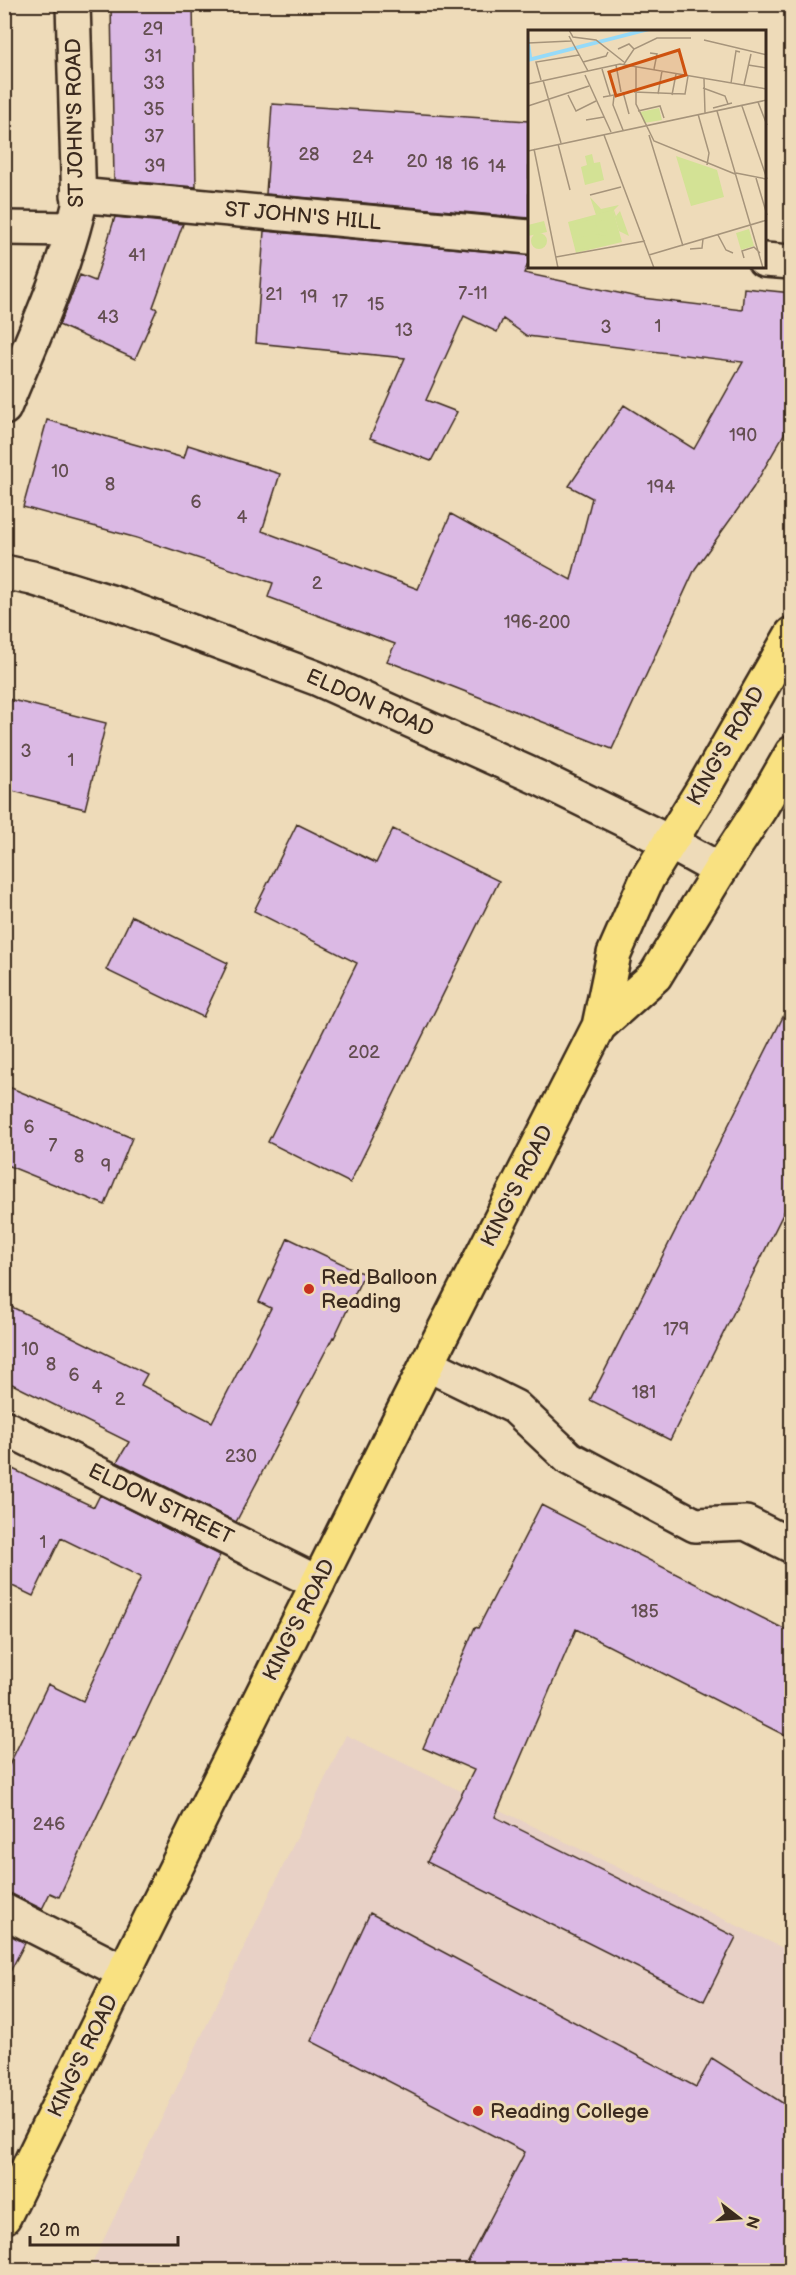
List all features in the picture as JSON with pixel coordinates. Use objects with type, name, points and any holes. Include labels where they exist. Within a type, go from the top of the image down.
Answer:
[{"type":"main road","name":"KING'S ROAD","points":[[4,2217],[318,1582],[599,1026],[614,954],[647,879],[704,787],[792,634]]},
{"type":"main road","name":"KING'S ROAD","points":[[599,1026],[655,976],[761,807],[792,753]]},
{"type":"street","name":"ST JOHN'S ROAD","points":[[4,408],[40,321],[74,229],[79,206],[73,4]]},
{"type":"street","name":"ST JOHN'S HILL","points":[[78,195],[528,237]]},
{"type":"street","points":[[4,228],[74,229]]},
{"type":"street","points":[[766,260],[792,262]]},
{"type":"street","name":"ELDON ROAD","points":[[4,572],[32,578],[120,605],[316,678],[541,779],[669,842],[720,870]]},
{"type":"street","points":[[427,1364],[515,1407],[568,1458],[695,1525],[746,1523],[792,1546]]},
{"type":"street","name":"ELDON STREET","points":[[4,1427],[318,1582]]},
{"type":"street","points":[[4,1911],[124,1972]]},
{"type":"shaded area","name":"Reading College","points":[[346,1735],[791,1952],[791,2270],[89,2270]]},
{"type":"building","points":[[111,4],[193,4],[196,187],[114,180]]},
{"type":"building","points":[[272,104],[528,121],[528,218],[266,194]]},
{"type":"building","points":[[115,217],[183,224],[153,307],[157,309],[135,359],[59,325],[80,275],[95,281]]},
{"type":"building","points":[[264,231],[528,255],[528,264],[524,273],[642,298],[742,310],[744,288],[792,293],[792,420],[753,488],[695,569],[612,749],[387,661],[395,644],[268,597],[273,583],[137,538],[23,507],[47,420],[184,458],[188,445],[280,474],[262,531],[418,589],[451,514],[571,580],[592,498],[569,486],[624,405],[694,449],[743,362],[527,336],[503,319],[497,332],[464,316],[426,400],[457,412],[431,461],[370,438],[405,358],[256,343]]},
{"type":"building","points":[[4,698],[106,723],[85,809],[4,789]]},
{"type":"building","points":[[297,824],[376,863],[393,829],[499,881],[350,1183],[268,1142],[357,963],[254,911]]},
{"type":"building","points":[[132,916],[228,963],[203,1017],[106,970]]},
{"type":"building","points":[[792,999],[792,1196],[670,1440],[590,1400]]},
{"type":"building","points":[[4,1085],[132,1138],[105,1205],[4,1164]]},
{"type":"building","points":[[288,1238],[364,1274],[334,1338],[236,1522],[117,1462],[129,1442],[4,1380],[4,1303],[147,1374],[141,1385],[212,1422],[271,1308],[259,1302]]},
{"type":"building","points":[[4,1465],[94,1507],[100,1495],[220,1555],[59,1897],[50,1893],[42,1909],[12,1894],[4,1893],[4,1776],[48,1684],[83,1701],[141,1577],[61,1538],[33,1596],[4,1582]]},
{"type":"building","points":[[541,1505],[792,1633],[792,1739],[576,1629],[495,1817],[736,1937],[704,2001],[427,1862],[474,1770],[423,1748],[475,1627],[478,1628]]},
{"type":"building","points":[[370,1913],[696,2087],[712,2058],[792,2109],[792,2271],[463,2271],[525,2152],[311,2041]]},
{"type":"building","points":[[4,1932],[25,1943],[4,1983]]},
{"type":"place","name":"Red Balloon Reading","points":[[309,1289]]},
{"type":"place","name":"Reading College","points":[[478,2111]]}]
